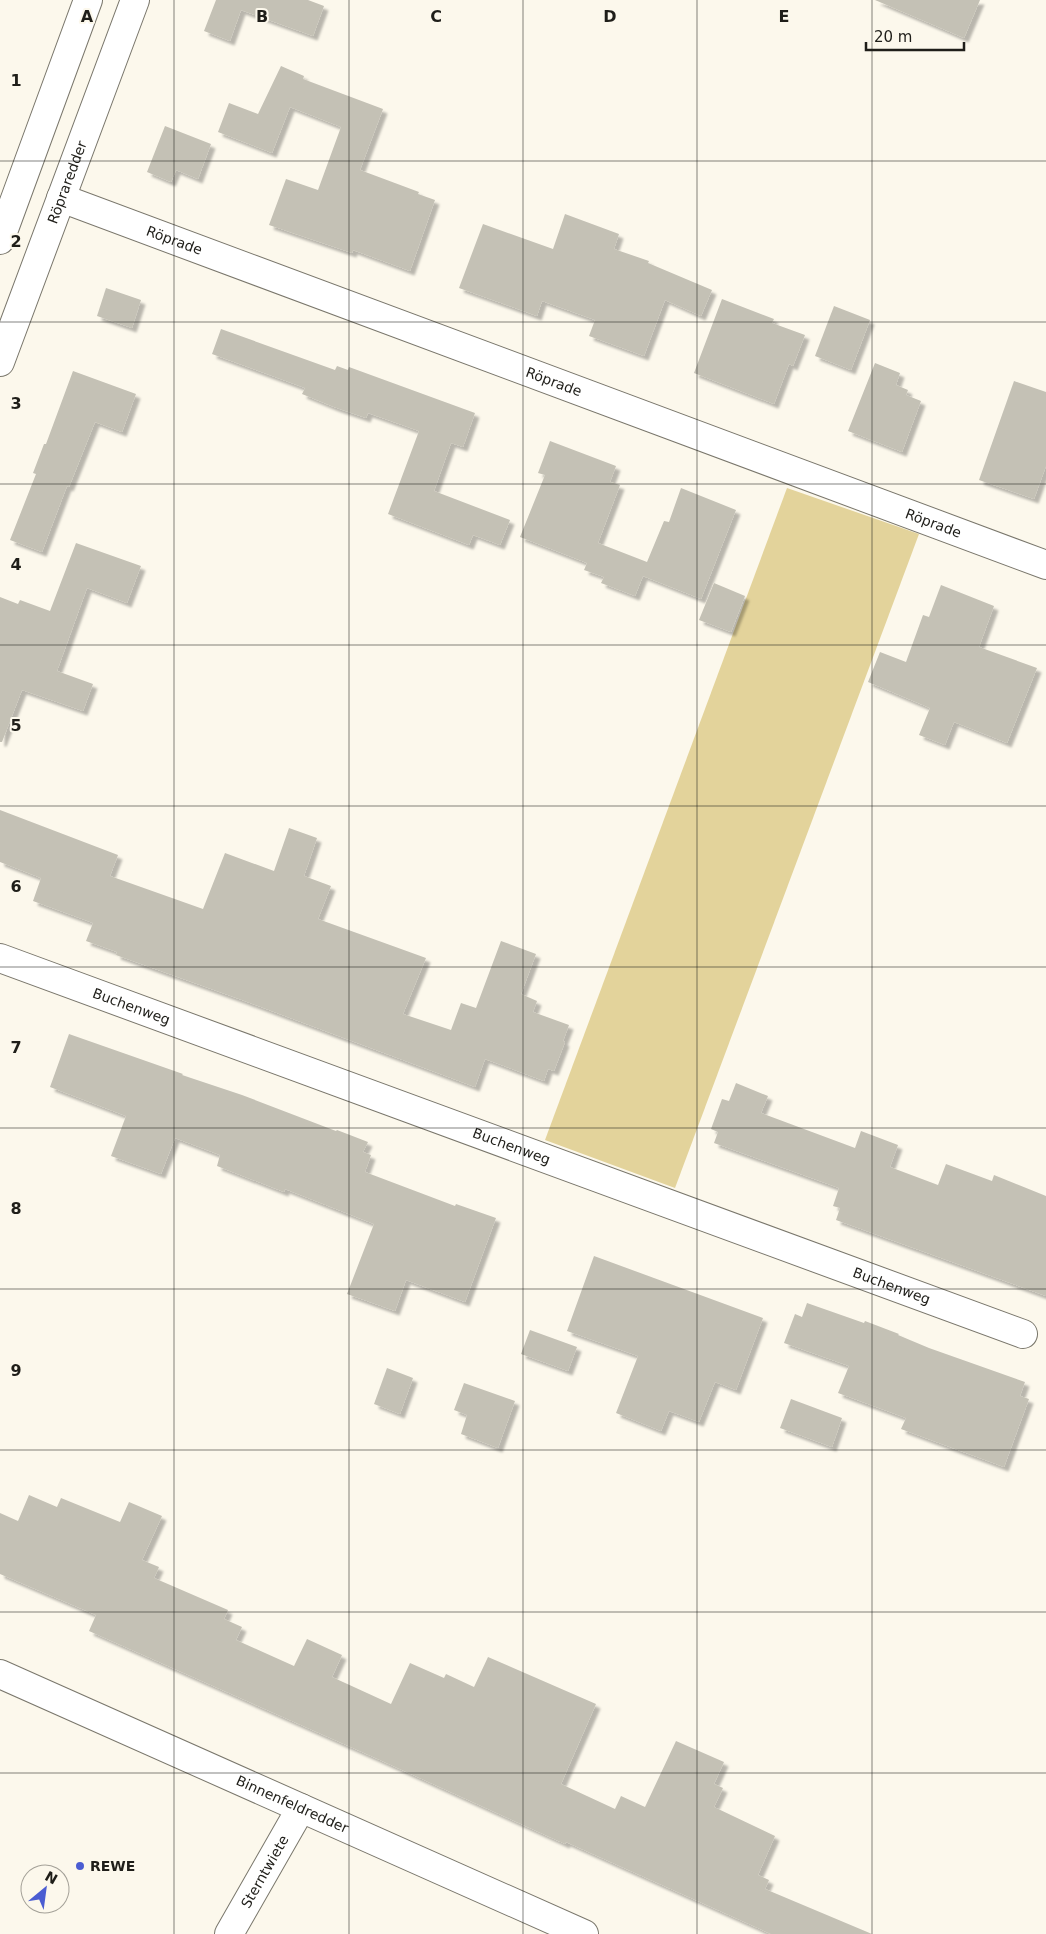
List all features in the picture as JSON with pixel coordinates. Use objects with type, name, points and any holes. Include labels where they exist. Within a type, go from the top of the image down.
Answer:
[{"type":"street","points":[[0,240],[88,0]]},
{"type":"street","name":"Röpraredder","points":[[0,362],[135,0]]},
{"type":"street","name":"Röprade","points":[[61,198],[1046,565]]},
{"type":"street","name":"Buchenweg","points":[[0,958],[1023,1334]]},
{"type":"street","name":"Binnenfeldredder","points":[[0,1674],[584,1934]]},
{"type":"street","name":"Sterntwiete","points":[[229,1934],[301,1808]]},
{"type":"shaded area","points":[[787,488],[919,534],[675,1188],[545,1140]]},
{"type":"building","points":[[216,0],[308,0],[324,6],[313,36],[241,10],[230,41],[204,31]]},
{"type":"building","points":[[875,0],[980,0],[964,38]]},
{"type":"building","points":[[281,66],[304,76],[303,79],[383,109],[360,170],[435,200],[410,271],[353,250],[352,253],[269,225],[286,179],[318,190],[341,127],[290,107],[272,153],[218,132],[229,103],[258,114]]},
{"type":"building","points":[[165,126],[211,144],[198,179],[176,170],[171,182],[147,172]]},
{"type":"building","points":[[565,214],[619,234],[614,249],[649,261],[648,263],[712,290],[701,316],[665,300],[644,356],[589,336],[595,320],[542,301],[537,316],[459,288],[483,224],[553,249]]},
{"type":"building","points":[[106,288],[141,300],[132,328],[97,316]]},
{"type":"building","points":[[722,299],[774,319],[772,323],[805,335],[793,366],[789,364],[774,404],[694,373]]},
{"type":"building","points":[[834,306],[870,320],[851,370],[815,356]]},
{"type":"building","points":[[221,329],[335,370],[337,366],[348,370],[349,367],[475,413],[463,447],[451,443],[434,491],[510,520],[500,545],[473,535],[469,545],[388,514],[419,431],[368,413],[366,418],[334,407],[302,394],[305,388],[212,354]]},
{"type":"building","points":[[875,363],[900,373],[896,385],[908,390],[906,395],[921,401],[902,452],[848,431]]},
{"type":"building","points":[[73,371],[136,394],[122,432],[95,422],[69,487],[67,486],[42,552],[10,540],[36,474],[33,473],[44,444],[46,444]]},
{"type":"building","points":[[1014,381],[1046,392],[1046,466],[1034,499],[979,480]]},
{"type":"building","points":[[550,441],[616,466],[610,482],[620,485],[598,543],[647,562],[664,521],[669,522],[681,488],[736,510],[701,599],[643,576],[635,596],[601,583],[604,577],[584,570],[587,563],[520,537],[545,475],[538,473]]},
{"type":"building","points":[[76,543],[141,566],[127,603],[87,588],[57,671],[93,684],[83,711],[22,690],[2,742],[0,742],[0,597],[18,604],[20,600],[50,611]]},
{"type":"building","points":[[714,583],[745,596],[731,632],[699,620]]},
{"type":"building","points":[[941,585],[994,606],[979,647],[1037,668],[1007,743],[954,722],[945,745],[919,735],[930,708],[868,682],[880,652],[906,662],[923,615],[929,617]]},
{"type":"building","points":[[0,810],[118,855],[110,876],[203,909],[225,853],[274,871],[289,828],[317,838],[304,876],[331,886],[318,919],[426,958],[403,1014],[451,1030],[461,1003],[476,1008],[501,941],[536,954],[521,994],[537,1001],[533,1012],[569,1025],[554,1071],[548,1069],[544,1081],[485,1059],[475,1087],[116,955],[117,952],[86,941],[93,923],[33,901],[41,878],[0,862]]},
{"type":"building","points":[[69,1034],[368,1142],[363,1152],[371,1155],[365,1172],[455,1206],[456,1204],[496,1218],[465,1302],[406,1280],[395,1311],[347,1294],[374,1224],[285,1189],[284,1192],[217,1166],[220,1155],[175,1138],[161,1174],[111,1156],[126,1116],[50,1087]]},
{"type":"building","points":[[736,1083],[768,1096],[761,1113],[855,1148],[861,1131],[898,1145],[890,1167],[938,1185],[946,1164],[992,1181],[994,1175],[1046,1196],[1046,1296],[836,1220],[840,1208],[833,1206],[839,1188],[714,1143],[718,1132],[711,1129],[722,1099],[729,1101]]},
{"type":"building","points":[[594,1256],[763,1318],[736,1390],[715,1382],[699,1422],[669,1411],[661,1431],[616,1413],[638,1356],[567,1331]]},
{"type":"building","points":[[807,1303],[864,1323],[865,1321],[929,1348],[1025,1382],[1020,1396],[1029,1399],[1004,1467],[901,1429],[906,1418],[838,1393],[849,1366],[784,1343],[795,1314],[802,1317]]},
{"type":"building","points":[[530,1330],[577,1347],[568,1371],[521,1354]]},
{"type":"building","points":[[387,1368],[413,1378],[400,1414],[374,1404]]},
{"type":"building","points":[[464,1383],[515,1401],[498,1448],[461,1434],[467,1415],[454,1410]]},
{"type":"building","points":[[791,1399],[842,1418],[832,1447],[780,1428]]},
{"type":"building","points":[[29,1495],[57,1507],[61,1498],[120,1522],[129,1502],[162,1516],[142,1560],[159,1567],[154,1578],[228,1610],[224,1619],[242,1627],[236,1640],[294,1666],[307,1639],[342,1655],[332,1677],[391,1704],[410,1663],[444,1678],[446,1674],[474,1687],[488,1657],[596,1704],[561,1784],[615,1809],[621,1796],[645,1807],[676,1741],[724,1762],[714,1784],[723,1788],[714,1807],[775,1836],[758,1875],[769,1880],[765,1889],[872,1934],[771,1934],[89,1631],[96,1615],[0,1574],[0,1513],[18,1521]]},
{"type":"place","name":"REWE","points":[[80,1866]]}]
